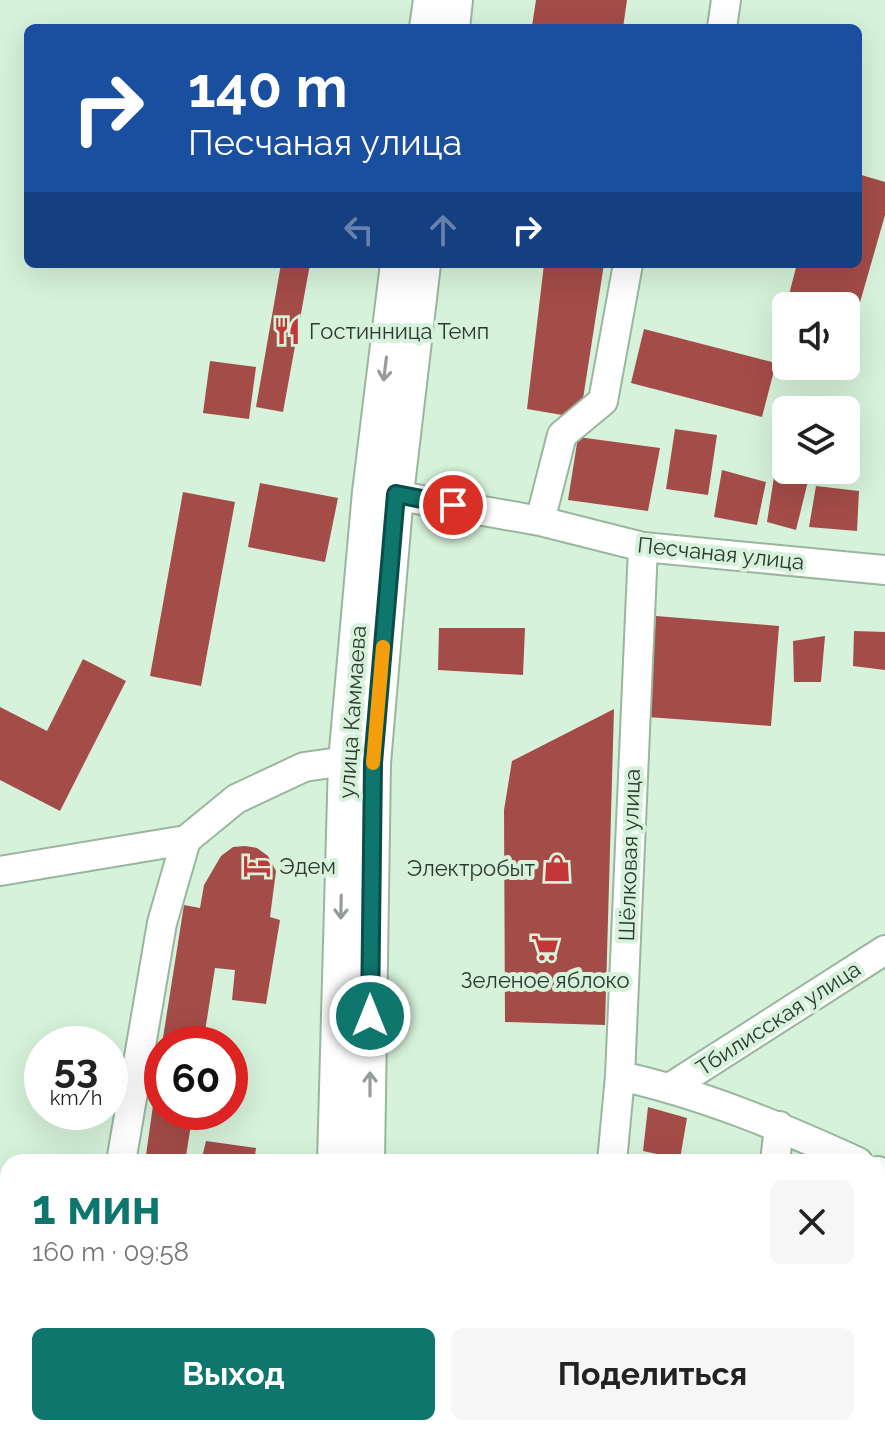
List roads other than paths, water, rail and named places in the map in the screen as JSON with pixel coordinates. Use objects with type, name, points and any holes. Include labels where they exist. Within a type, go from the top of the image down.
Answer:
[{"type":"main road","points":[[428,24],[431,0]]},
{"type":"main road","points":[[452,24],[455,0]]},
{"type":"main road","name":"улица Каммаева","points":[[336,1154],[360,762],[383,493],[398,268]]},
{"type":"main road","name":"улица Каммаева","points":[[383,493],[422,268]]},
{"type":"main road","name":"улица Каммаева","points":[[360,762],[367,1154]]},
{"type":"street","points":[[723,24],[726,0]]},
{"type":"street","points":[[540,521],[562,435],[603,401],[627,268]]},
{"type":"street","name":"Песчаная улица","points":[[383,493],[540,521],[643,547],[885,570]]},
{"type":"street","name":"Шёлковая улица","points":[[613,1154],[620,1076],[643,547]]},
{"type":"street","points":[[0,871],[186,840],[236,799],[304,767],[360,762]]},
{"type":"street","points":[[122,1154],[162,923],[186,840]]},
{"type":"street","name":"Тбилисская улица","points":[[671,1087],[885,950]]},
{"type":"street","points":[[620,1076],[671,1087],[779,1126],[840,1154]]},
{"type":"street","points":[[776,1154],[779,1126]]},
{"type":"place","name":"Гостинница Темп","points":[[287,331]]},
{"type":"place","name":"Эдем","points":[[257,866]]},
{"type":"place","name":"Электробыт","points":[[557,868]]},
{"type":"place","name":"Зеленое яблоко","points":[[545,948]]}]
